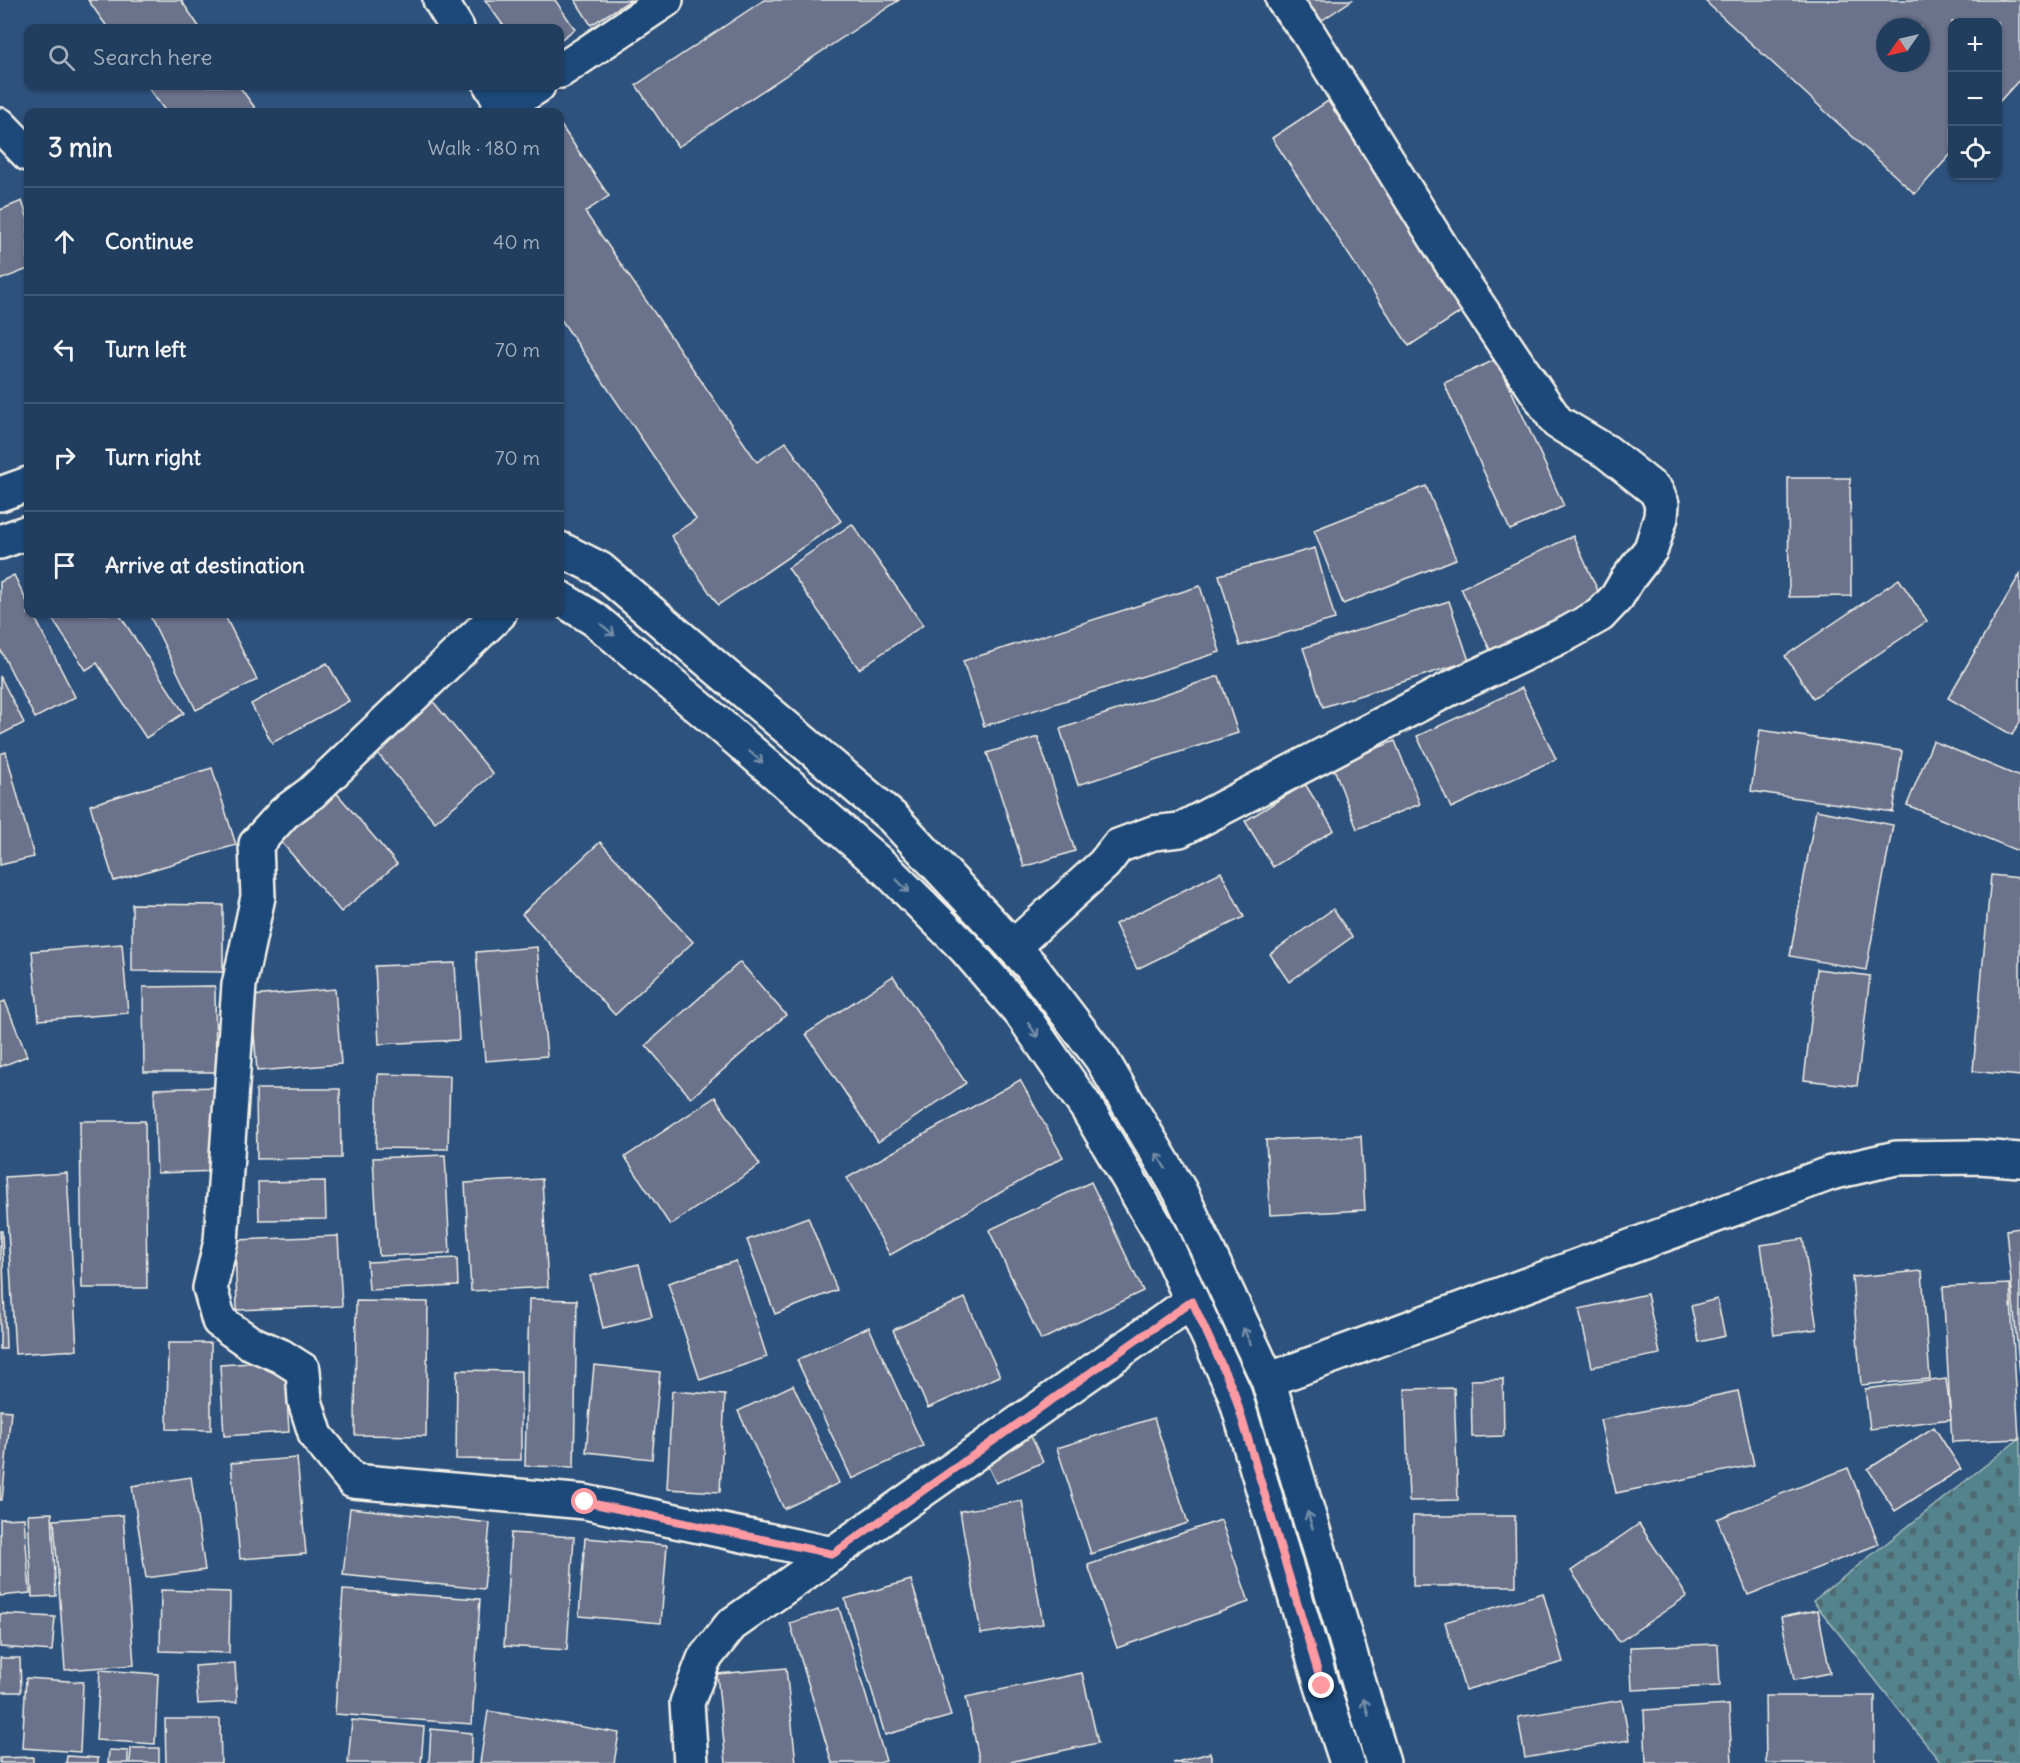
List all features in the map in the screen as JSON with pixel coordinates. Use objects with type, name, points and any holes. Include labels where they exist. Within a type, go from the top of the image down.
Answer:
[{"type":"street","points":[[440,0],[455,24]]},
{"type":"street","points":[[564,68],[666,0]]},
{"type":"street","points":[[1013,947],[1104,864],[1118,846],[1153,833],[1180,830],[1449,689],[1568,633],[1600,615],[1617,597],[1627,580],[1652,549],[1661,517],[1662,504],[1656,491],[1607,452],[1557,422],[1466,286],[1307,31],[1283,0]]},
{"type":"street","points":[[498,102],[528,90]]},
{"type":"street","points":[[0,125],[24,150]]},
{"type":"street","points":[[0,494],[24,485]]},
{"type":"street","points":[[0,542],[24,533]]},
{"type":"street","points":[[564,551],[600,569],[893,818],[1030,965],[1101,1058],[1180,1191],[1268,1380],[1383,1763]]},
{"type":"street","points":[[564,600],[594,619],[887,870],[965,948],[1021,1013],[1087,1108],[1162,1236],[1234,1392],[1347,1763]]},
{"type":"street","points":[[495,618],[311,792],[284,813],[256,844],[258,897],[239,985],[221,1241],[210,1288],[219,1321],[249,1342],[281,1356],[303,1370],[305,1401],[316,1436],[353,1481],[585,1502],[833,1554]]},
{"type":"street","points":[[1268,1380],[1831,1173],[1896,1158],[1979,1157],[2020,1160]]},
{"type":"street","points":[[691,1763],[687,1703],[704,1659],[731,1625],[1192,1301]]},
{"type":"green space","points":[[2020,1438],[2020,1763],[1941,1763],[1813,1601]]},
{"type":"building","points":[[88,0],[181,0],[197,24],[105,24]]},
{"type":"building","points":[[485,0],[555,0],[575,29],[564,37],[564,24],[502,24]]},
{"type":"building","points":[[575,0],[631,0],[591,25]]},
{"type":"building","points":[[764,0],[899,0],[678,147],[636,85]]},
{"type":"building","points":[[1303,0],[1352,0],[1318,23]]},
{"type":"building","points":[[1704,0],[2020,0],[2020,79],[2002,99],[2002,18],[1948,18],[1948,157],[1915,194]]},
{"type":"building","points":[[150,90],[242,90],[255,108],[163,108]]},
{"type":"building","points":[[1328,101],[1464,310],[1409,346],[1272,138]]},
{"type":"building","points":[[564,130],[609,196],[585,212],[757,462],[786,442],[841,521],[718,605],[671,536],[696,519],[564,324]]},
{"type":"building","points":[[22,201],[24,207],[24,271],[0,280],[0,210]]},
{"type":"building","points":[[1497,359],[1564,506],[1510,530],[1444,383]]},
{"type":"building","points":[[1788,478],[1850,478],[1851,596],[1789,597]]},
{"type":"building","points":[[1426,486],[1456,559],[1343,604],[1314,530]]},
{"type":"building","points":[[852,524],[923,625],[859,669],[788,568]]},
{"type":"building","points":[[1573,536],[1602,600],[1491,652],[1461,588]]},
{"type":"building","points":[[1315,548],[1335,619],[1240,646],[1219,575]]},
{"type":"building","points":[[2020,574],[2020,722],[2012,735],[1948,698]]},
{"type":"building","points":[[14,575],[24,596],[24,618],[35,618],[75,697],[35,718],[0,649],[0,582]]},
{"type":"building","points":[[1899,579],[1927,621],[1813,698],[1785,656]]},
{"type":"building","points":[[1200,586],[1220,652],[984,726],[963,661]]},
{"type":"building","points":[[1449,601],[1469,661],[1323,707],[1303,648]]},
{"type":"building","points":[[52,618],[122,618],[184,713],[146,738],[97,663],[86,670]]},
{"type":"building","points":[[151,618],[226,618],[257,680],[196,710]]},
{"type":"building","points":[[327,663],[349,701],[272,743],[251,704]]},
{"type":"building","points":[[0,676],[24,723],[0,735]]},
{"type":"building","points":[[1219,676],[1238,733],[1078,785],[1060,729]]},
{"type":"building","points":[[1522,688],[1556,759],[1451,808],[1417,736]]},
{"type":"building","points":[[431,699],[493,774],[435,822],[373,748]]},
{"type":"building","points":[[1760,730],[1902,751],[1893,812],[1751,791]]},
{"type":"building","points":[[1038,737],[1075,851],[1024,867],[987,753]]},
{"type":"building","points":[[1395,741],[1420,804],[1357,829],[1333,766]]},
{"type":"building","points":[[1933,741],[2020,777],[2020,852],[1907,805]]},
{"type":"building","points":[[6,752],[34,857],[0,865],[0,754]]},
{"type":"building","points":[[212,768],[236,845],[114,881],[90,805]]},
{"type":"building","points":[[1305,784],[1334,830],[1273,867],[1245,821]]},
{"type":"building","points":[[334,790],[397,864],[341,912],[278,838]]},
{"type":"building","points":[[1816,810],[1893,825],[1866,970],[1790,956]]},
{"type":"building","points":[[600,842],[693,942],[615,1015],[522,914]]},
{"type":"building","points":[[1221,872],[1244,917],[1137,969],[1115,924]]},
{"type":"building","points":[[1991,875],[2020,878],[2020,1076],[1973,1071]]},
{"type":"building","points":[[132,904],[223,905],[223,972],[132,971]]},
{"type":"building","points":[[1333,909],[1352,937],[1289,982],[1270,954]]},
{"type":"building","points":[[122,944],[128,1013],[39,1020],[32,951]]},
{"type":"building","points":[[537,947],[547,1056],[485,1061],[476,952]]},
{"type":"building","points":[[740,962],[786,1015],[691,1098],[646,1045]]},
{"type":"building","points":[[455,963],[459,1040],[379,1044],[375,966]]},
{"type":"building","points":[[1817,969],[1870,976],[1857,1086],[1804,1080]]},
{"type":"building","points":[[893,976],[966,1083],[878,1142],[806,1034]]},
{"type":"building","points":[[215,986],[216,1072],[144,1072],[143,987]]},
{"type":"building","points":[[335,989],[341,1064],[257,1071],[251,996]]},
{"type":"building","points":[[5,1001],[27,1056],[0,1067],[0,1003]]},
{"type":"building","points":[[378,1074],[450,1076],[448,1149],[376,1148]]},
{"type":"building","points":[[1020,1080],[1063,1157],[890,1255],[847,1178]]},
{"type":"building","points":[[217,1087],[220,1171],[157,1173],[154,1089]]},
{"type":"building","points":[[256,1089],[340,1089],[341,1158],[257,1159]]},
{"type":"building","points":[[715,1097],[760,1165],[670,1225],[625,1157]]},
{"type":"building","points":[[80,1121],[145,1121],[147,1288],[82,1288]]},
{"type":"building","points":[[1361,1136],[1365,1210],[1270,1215],[1266,1140]]},
{"type":"building","points":[[445,1155],[450,1253],[379,1256],[373,1158]]},
{"type":"building","points":[[67,1173],[77,1350],[15,1354],[5,1177]]},
{"type":"building","points":[[542,1179],[548,1287],[471,1291],[465,1183]]},
{"type":"building","points":[[325,1181],[326,1219],[259,1220],[258,1182]]},
{"type":"building","points":[[1091,1182],[1143,1291],[1041,1340],[989,1230]]},
{"type":"building","points":[[808,1217],[837,1290],[775,1314],[747,1240]]},
{"type":"building","points":[[2020,1228],[2020,1374],[2006,1230]]},
{"type":"building","points":[[0,1231],[2,1231],[6,1349],[0,1349]]},
{"type":"building","points":[[338,1236],[342,1306],[237,1310],[235,1240]]},
{"type":"building","points":[[1803,1239],[1817,1329],[1774,1335],[1761,1245]]},
{"type":"building","points":[[457,1258],[458,1286],[369,1290],[367,1262]]},
{"type":"building","points":[[736,1261],[767,1357],[700,1380],[668,1283]]},
{"type":"building","points":[[639,1264],[652,1316],[603,1328],[590,1276]]},
{"type":"building","points":[[1922,1271],[1930,1379],[1861,1385],[1852,1277]]},
{"type":"building","points":[[2010,1284],[2019,1439],[1952,1442],[1943,1287]]},
{"type":"building","points":[[1647,1294],[1660,1354],[1592,1367],[1579,1309]]},
{"type":"building","points":[[965,1298],[1000,1376],[928,1408],[893,1330]]},
{"type":"building","points":[[529,1299],[577,1300],[574,1467],[525,1466]]},
{"type":"building","points":[[1717,1299],[1725,1336],[1699,1342],[1691,1306]]},
{"type":"building","points":[[356,1301],[428,1302],[426,1436],[355,1435]]},
{"type":"building","points":[[869,1327],[923,1446],[852,1479],[797,1360]]},
{"type":"building","points":[[168,1343],[211,1343],[211,1430],[167,1429]]},
{"type":"building","points":[[285,1361],[289,1432],[224,1436],[220,1365]]},
{"type":"building","points":[[594,1365],[660,1372],[652,1459],[586,1452]]},
{"type":"building","points":[[457,1370],[521,1371],[521,1460],[456,1459]]},
{"type":"building","points":[[1503,1379],[1504,1436],[1472,1437],[1471,1380]]},
{"type":"building","points":[[1946,1379],[1951,1419],[1870,1429],[1865,1389]]},
{"type":"building","points":[[793,1385],[839,1483],[784,1509],[738,1411]]},
{"type":"building","points":[[1454,1388],[1458,1500],[1409,1501],[1405,1389]]},
{"type":"building","points":[[672,1391],[725,1395],[720,1492],[667,1489]]},
{"type":"building","points":[[1738,1391],[1754,1465],[1616,1493],[1600,1420]]},
{"type":"building","points":[[0,1410],[11,1411],[2,1500],[0,1500]]},
{"type":"building","points":[[1154,1418],[1188,1523],[1091,1554],[1057,1448]]},
{"type":"building","points":[[1934,1427],[1961,1469],[1895,1511],[1868,1469]]},
{"type":"building","points":[[1031,1436],[1043,1462],[996,1483],[984,1458]]},
{"type":"building","points":[[297,1458],[306,1554],[240,1559],[231,1463]]},
{"type":"building","points":[[1848,1468],[1879,1544],[1748,1595],[1717,1519]]},
{"type":"building","points":[[191,1477],[205,1570],[146,1578],[132,1486]]},
{"type":"building","points":[[1022,1501],[1043,1624],[981,1634],[960,1511]]},
{"type":"building","points":[[350,1508],[490,1523],[484,1589],[343,1575]]},
{"type":"building","points":[[52,1513],[56,1596],[32,1597],[28,1514]]},
{"type":"building","points":[[123,1515],[134,1665],[65,1670],[54,1520]]},
{"type":"building","points":[[1413,1516],[1515,1516],[1516,1586],[1413,1586]]},
{"type":"building","points":[[24,1518],[30,1593],[0,1596],[0,1519]]},
{"type":"building","points":[[1221,1520],[1249,1602],[1117,1648],[1088,1565]]},
{"type":"building","points":[[1639,1524],[1687,1596],[1619,1642],[1571,1571]]},
{"type":"building","points":[[511,1533],[574,1537],[567,1650],[504,1646]]},
{"type":"building","points":[[585,1538],[667,1545],[661,1623],[579,1616]]},
{"type":"building","points":[[911,1580],[951,1716],[885,1735],[845,1599]]},
{"type":"building","points":[[161,1590],[230,1592],[229,1653],[160,1651]]},
{"type":"building","points":[[343,1590],[480,1599],[472,1724],[335,1714]]},
{"type":"building","points":[[1543,1593],[1563,1662],[1465,1690],[1445,1622]]},
{"type":"building","points":[[839,1608],[886,1761],[879,1763],[832,1763],[790,1623]]},
{"type":"building","points":[[1818,1610],[1830,1673],[1794,1680],[1781,1617]]},
{"type":"building","points":[[0,1614],[55,1617],[52,1651],[0,1647]]},
{"type":"building","points":[[1718,1644],[1720,1686],[1632,1690],[1630,1647]]},
{"type":"building","points":[[0,1658],[20,1658],[21,1692],[0,1692]]},
{"type":"building","points":[[235,1663],[237,1702],[198,1704],[195,1666]]},
{"type":"building","points":[[786,1668],[796,1763],[726,1763],[717,1674]]},
{"type":"building","points":[[100,1670],[158,1674],[155,1744],[96,1740]]},
{"type":"building","points":[[1082,1673],[1098,1743],[1005,1763],[980,1763],[966,1697]]},
{"type":"building","points":[[26,1678],[83,1682],[80,1752],[22,1748]]},
{"type":"building","points":[[1765,1696],[1875,1696],[1875,1763],[1766,1763]]},
{"type":"building","points":[[1622,1700],[1629,1740],[1525,1758],[1518,1717]]},
{"type":"building","points":[[1729,1705],[1732,1763],[1646,1763],[1644,1710]]},
{"type":"building","points":[[488,1711],[619,1733],[614,1763],[480,1763]]},
{"type":"building","points":[[165,1719],[220,1719],[221,1763],[166,1763]]},
{"type":"building","points":[[352,1720],[424,1727],[421,1763],[348,1763]]},
{"type":"building","points":[[431,1729],[472,1733],[471,1763],[429,1763]]},
{"type":"building","points":[[131,1748],[159,1748],[159,1763],[130,1763]]},
{"type":"building","points":[[109,1750],[128,1751],[128,1763],[108,1763]]},
{"type":"building","points":[[1210,1753],[1213,1763],[1173,1763]]},
{"type":"building","points":[[67,1756],[98,1758],[98,1763],[66,1763]]},
{"type":"building","points":[[33,1757],[33,1763],[0,1763],[0,1758]]},
{"type":"route","points":[[585,1502],[833,1554],[1192,1301],[1234,1392],[1322,1686]]}]
